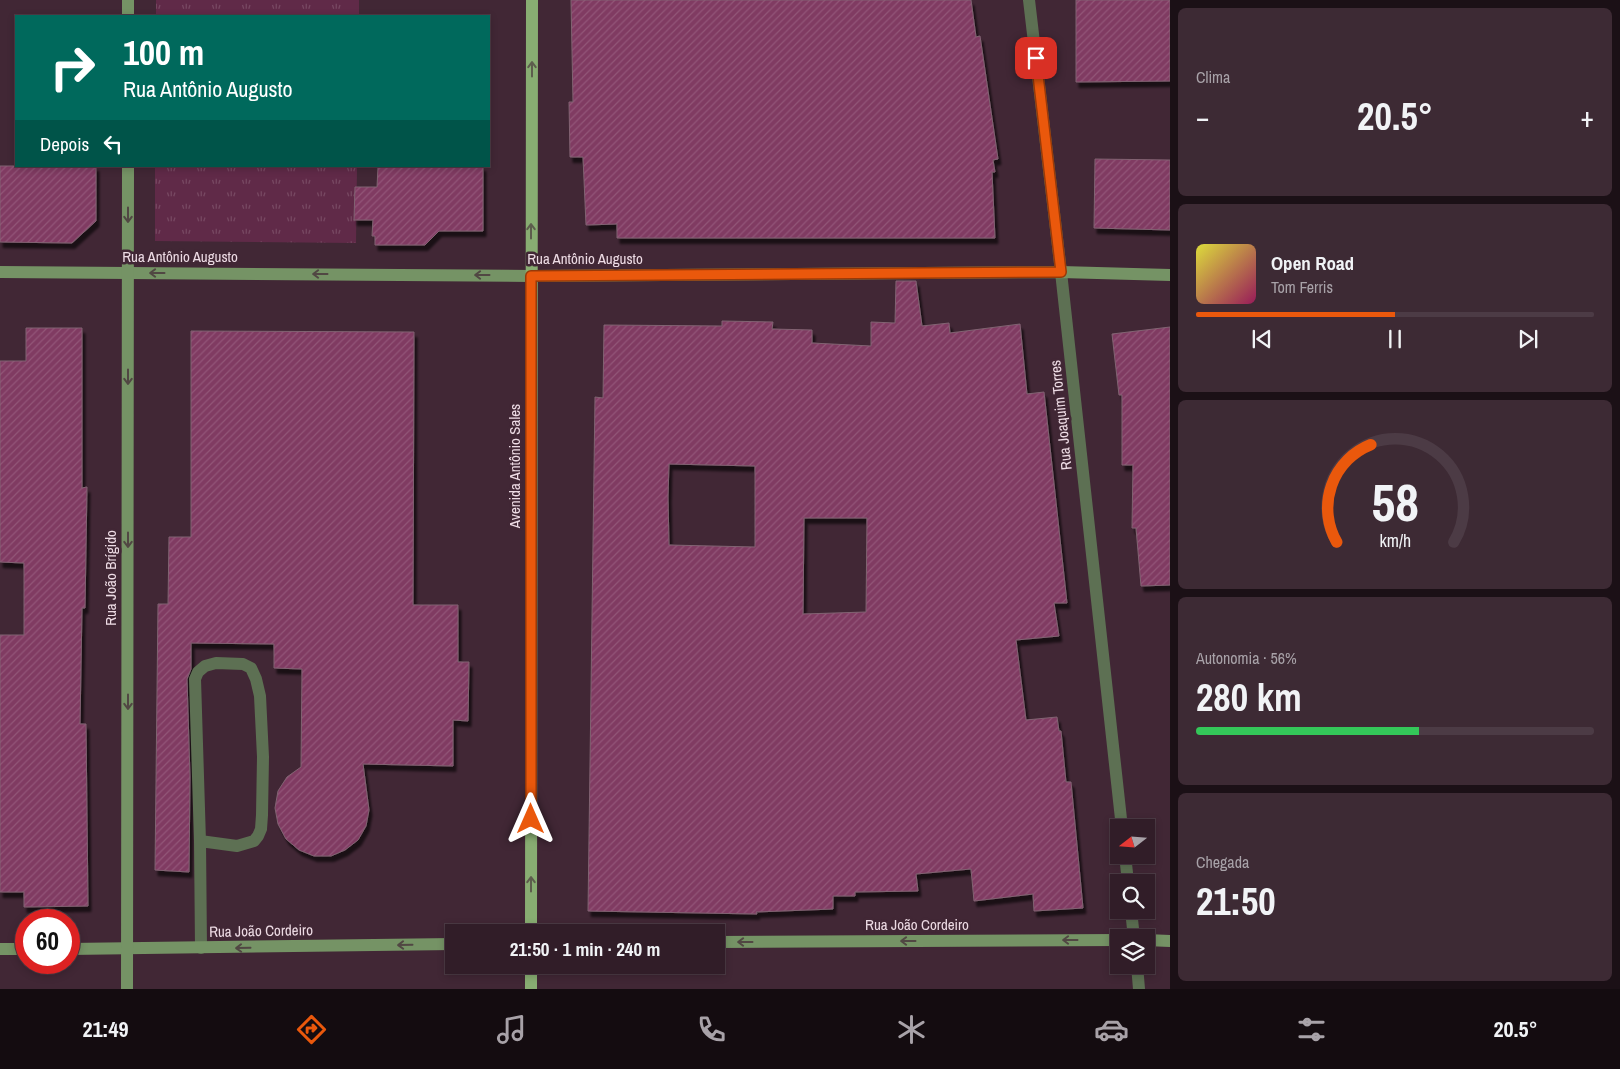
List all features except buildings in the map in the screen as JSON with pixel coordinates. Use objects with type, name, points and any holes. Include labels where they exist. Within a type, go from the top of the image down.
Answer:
[{"type":"main road","name":"Avenida Antônio Sales","points":[[531,924],[532,0]]},
{"type":"main road","points":[[531,974],[531,989]]},
{"type":"street","points":[[128,0],[128,15]]},
{"type":"street","name":"Rua Joaquim Torres","points":[[1028,0],[1061,272],[1121,819]]},
{"type":"street","name":"Rua João Brígido","points":[[127,989],[128,167]]},
{"type":"street","name":"Rua Antônio Augusto","points":[[0,272],[531,276],[1061,272],[1170,274]]},
{"type":"street","points":[[200,841],[237,846],[254,841],[261,829],[263,757],[260,696],[251,668],[243,664],[216,663],[205,666],[198,672],[196,680],[201,948]]},
{"type":"street","name":"Rua João Cordeiro","points":[[725,942],[1110,940]]},
{"type":"street","points":[[1155,940],[1170,940]]},
{"type":"street","name":"Rua João Cordeiro","points":[[80,949],[445,944]]},
{"type":"street","points":[[0,949],[15,949]]},
{"type":"street","points":[[1138,974],[1140,989]]},
{"type":"green space","points":[[156,0],[359,0],[359,15],[156,15]]},
{"type":"green space","points":[[155,167],[357,167],[356,243],[155,241]]},
{"type":"route","points":[[531,819],[531,276],[1061,272],[1036,58]]}]
